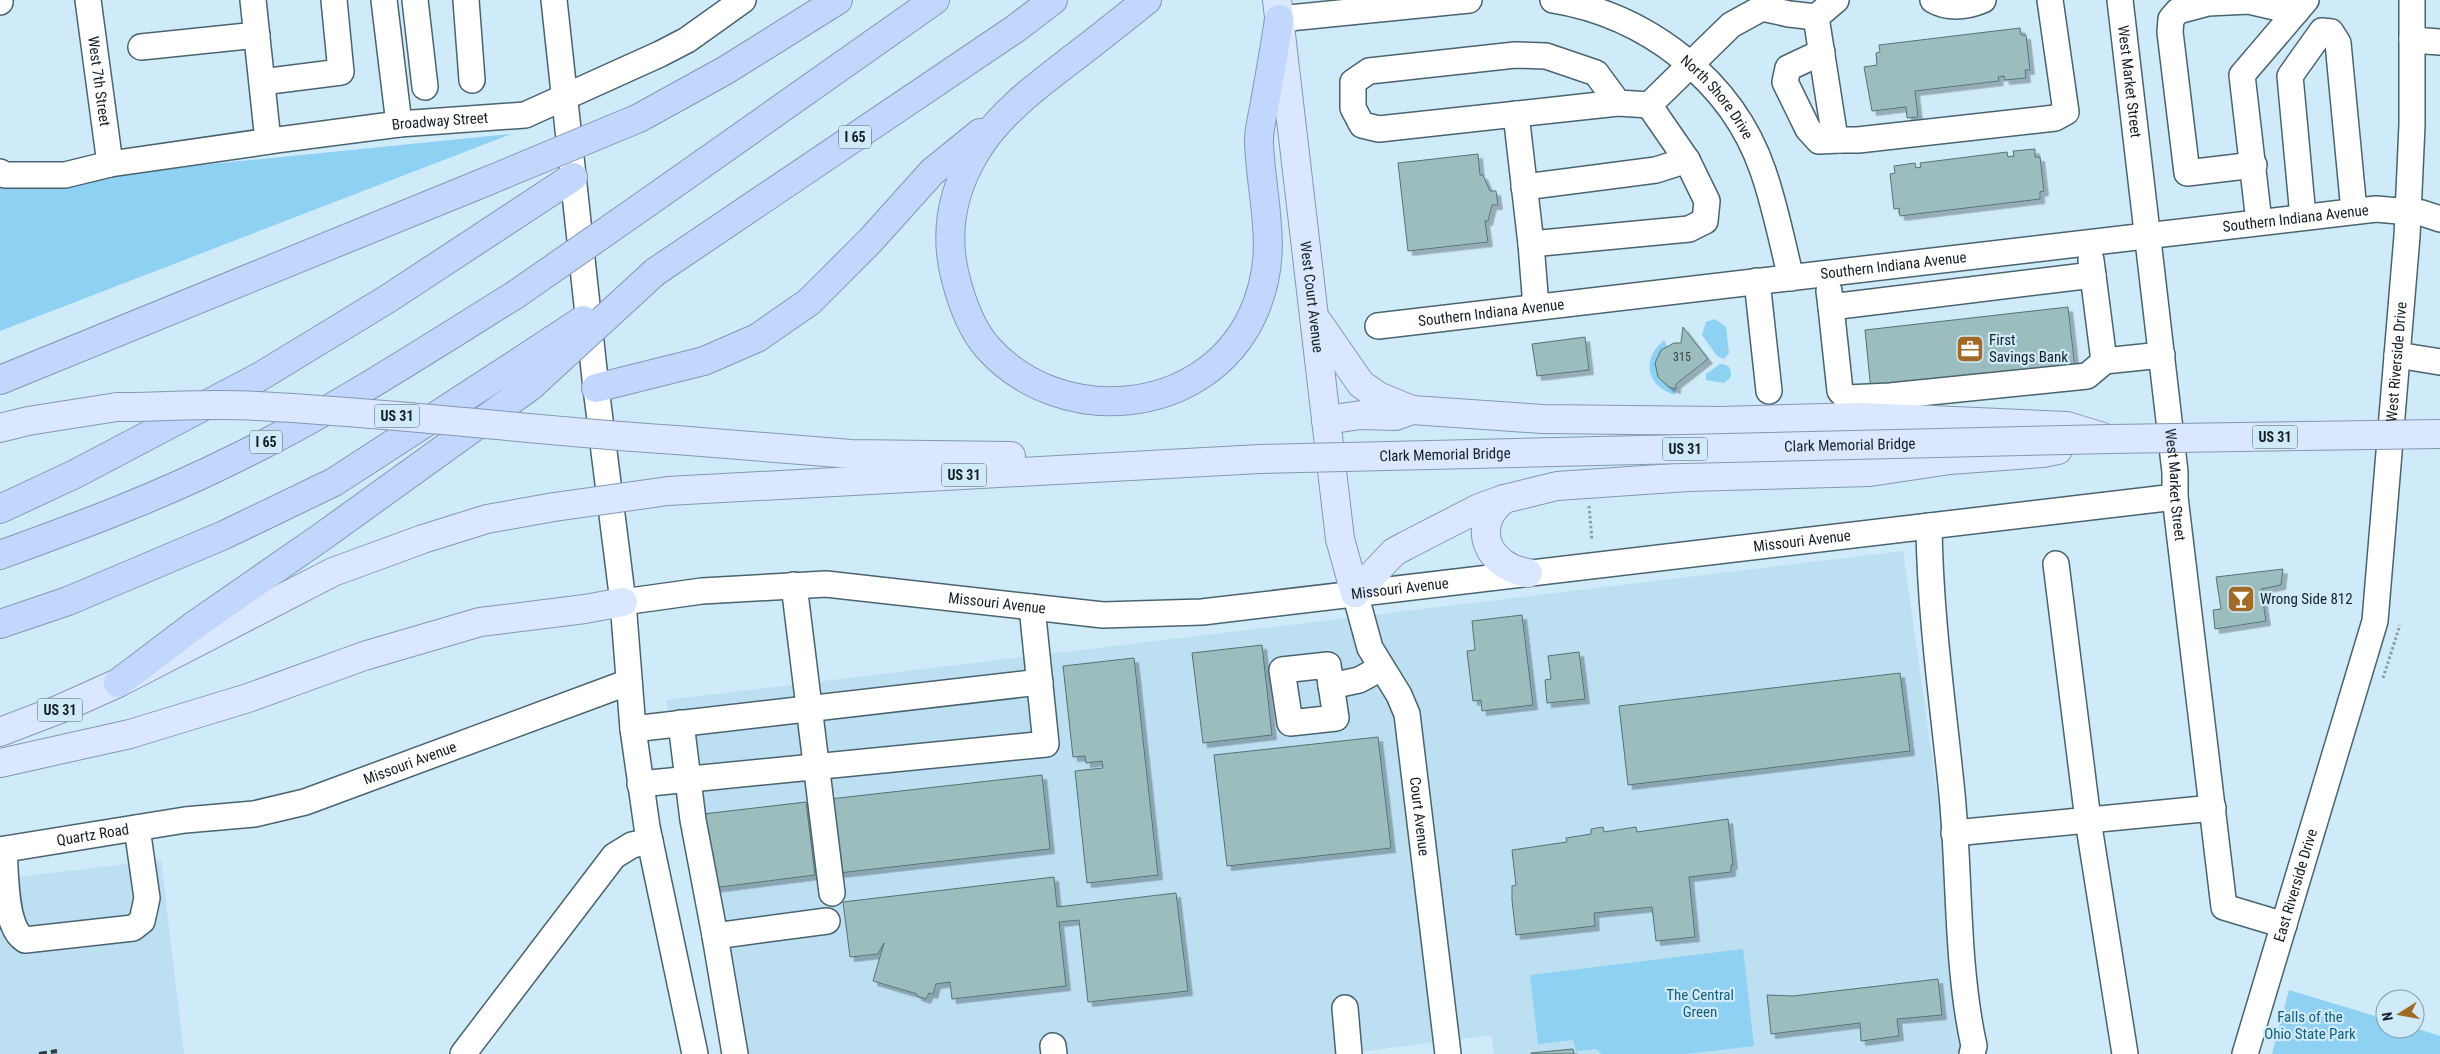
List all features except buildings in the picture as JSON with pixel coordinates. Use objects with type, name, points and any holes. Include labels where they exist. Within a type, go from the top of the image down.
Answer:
[{"type":"highway","points":[[0,380],[639,118],[726,70],[838,0]]},
{"type":"highway","name":"I 65","points":[[0,555],[115,514],[235,459],[366,388],[515,295],[935,0]]},
{"type":"highway","name":"I 65","points":[[0,624],[68,601],[224,535],[334,482],[525,374],[655,272],[1015,29],[1053,0]]},
{"type":"highway","points":[[596,388],[704,361],[764,333],[809,302],[870,241],[932,172],[1046,78],[1147,0]]},
{"type":"highway","points":[[1046,78],[1003,116],[978,148],[960,181],[954,196],[950,222],[950,255],[957,287],[972,323],[988,348],[1015,371],[1045,389],[1078,398],[1116,403],[1150,398],[1182,388],[1214,365],[1239,337],[1260,297],[1268,270],[1270,243],[1259,142],[1278,9]]},
{"type":"highway","points":[[0,509],[75,474],[261,376],[389,298],[573,177]]},
{"type":"highway","points":[[118,683],[196,624],[323,536],[525,374]]},
{"type":"main road","name":"West Court Avenue","points":[[1278,9],[1340,539],[1355,593]]},
{"type":"main road","points":[[1314,316],[1361,384],[1378,396],[1412,410],[1542,419],[1594,420],[1720,421],[1862,417],[2067,426],[2110,439]]},
{"type":"main road","name":"US 31","points":[[0,428],[28,421],[117,407],[255,406],[384,414],[552,432],[851,454],[1260,459]]},
{"type":"main road","points":[[1326,420],[1361,415],[1395,416],[1412,410]]},
{"type":"main road","name":"Clark Memorial Bridge","points":[[1260,459],[2110,439],[2440,434]]},
{"type":"main road","points":[[1355,593],[1394,552],[1479,508],[1504,499],[1557,486],[1592,482],[1870,472],[1950,460],[2043,454],[2110,439]]},
{"type":"main road","name":"US 31","points":[[0,732],[60,710],[118,683],[333,572],[423,539],[487,519],[554,507],[668,491],[1260,459]]},
{"type":"main road","points":[[1504,499],[1491,513],[1486,532],[1487,542],[1490,550],[1502,564],[1528,573]]},
{"type":"main road","points":[[0,763],[130,734],[248,698],[364,656],[480,622],[585,609],[622,602]]},
{"type":"street","name":"West 7th Street","points":[[88,0],[110,164]]},
{"type":"street","points":[[254,0],[268,141]]},
{"type":"street","points":[[262,82],[341,72],[334,0]]},
{"type":"street","points":[[384,0],[399,124]]},
{"type":"street","points":[[415,0],[425,87]]},
{"type":"street","points":[[466,0],[472,80]]},
{"type":"street","points":[[554,0],[596,388],[622,602],[633,729],[640,784],[650,841],[695,1054]]},
{"type":"street","name":"Broadway Street","points":[[0,172],[5,175],[65,175],[110,164],[268,141],[399,124],[525,115],[641,64],[687,40],[743,0]]},
{"type":"street","name":"North Shore Drive","points":[[1552,0],[1598,5],[1614,17],[1658,40],[1690,65],[1713,88],[1729,107],[1754,149],[1763,171],[1791,278]]},
{"type":"street","points":[[1618,104],[1596,73],[1546,56],[1515,55],[1369,71],[1353,82],[1353,108],[1362,126],[1379,129],[1618,104],[1649,105],[1731,25],[1762,8],[1816,17],[1836,0]]},
{"type":"street","points":[[1933,0],[1944,7],[1961,6],[1983,0]]},
{"type":"street","points":[[1822,52],[1788,68],[1785,82],[1808,129],[1819,141],[2056,118],[2066,112],[2050,0]]},
{"type":"street","name":"West Market Street","points":[[2120,0],[2175,472],[2175,497],[2224,907],[2284,924]]},
{"type":"street","name":"West Riverside Drive","points":[[2346,717],[2375,621],[2408,211],[2412,0]]},
{"type":"street","points":[[1278,9],[1454,1]]},
{"type":"street","points":[[2254,165],[2188,173],[2170,32],[2172,19],[2178,11],[2208,3],[2249,1],[2301,6]]},
{"type":"street","points":[[2259,222],[2254,165],[2242,75],[2301,6]]},
{"type":"street","points":[[1816,17],[1834,132],[1839,140]]},
{"type":"street","points":[[2303,217],[2290,76],[2322,31],[2332,32],[2338,43],[2354,211]]},
{"type":"street","points":[[141,47],[257,35]]},
{"type":"street","points":[[2412,40],[2440,42]]},
{"type":"street","points":[[1531,244],[1689,229],[1705,221],[1707,202],[1687,160],[1649,105]]},
{"type":"street","points":[[1516,114],[1531,244],[1536,307]]},
{"type":"street","points":[[1524,187],[1656,170],[1687,160]]},
{"type":"street","name":"Southern Indiana Avenue","points":[[1378,326],[2354,211],[2376,209],[2408,211],[2440,219]]},
{"type":"street","points":[[2089,242],[2104,361],[2106,360]]},
{"type":"street","points":[[1827,273],[1840,390],[1847,398],[1890,396],[2087,376],[2106,360],[2162,355]]},
{"type":"street","points":[[1832,307],[2093,275]]},
{"type":"street","points":[[1757,281],[1769,391]]},
{"type":"street","points":[[2397,355],[2440,362]]},
{"type":"street","name":"Missouri Avenue","points":[[622,602],[702,591],[826,584],[1103,615],[1202,612],[2175,497]]},
{"type":"street","points":[[1929,526],[1929,582],[1954,834],[1962,950],[1974,1046],[1972,1054]]},
{"type":"street","points":[[2056,564],[2088,820],[2125,1054]]},
{"type":"street","points":[[794,585],[832,893]]},
{"type":"street","name":"Court Avenue","points":[[1355,593],[1370,648],[1399,695],[1407,714],[1448,1053]]},
{"type":"street","points":[[640,784],[1046,744],[1032,607]]},
{"type":"street","points":[[1331,686],[1359,680],[1381,668]]},
{"type":"street","name":"Missouri Avenue","points":[[185,820],[254,814],[305,802],[629,682]]},
{"type":"street","points":[[633,729],[1040,682]]},
{"type":"street","name":"East Riverside Drive","points":[[2245,1054],[2346,717]]},
{"type":"street","points":[[681,723],[704,887],[715,936],[734,1054]]},
{"type":"street","points":[[1954,834],[2213,808]]},
{"type":"street","name":"Quartz Road","points":[[2,850],[185,820]]},
{"type":"street","points":[[2,850],[10,914],[17,936],[25,940],[133,928],[142,921],[147,898],[137,828]]},
{"type":"street","points":[[462,1054],[614,856],[632,845],[650,841]]},
{"type":"street","points":[[715,936],[827,921]]},
{"type":"street","points":[[1345,1008],[1349,1054]]},
{"type":"path","points":[[1590,509],[1592,540]]},
{"type":"shaded area","points":[[1903,551],[1974,1054],[1494,1054],[1491,1035],[1344,1054],[722,1054],[666,700]]},
{"type":"shaded area","points":[[161,860],[184,1054],[0,1054],[0,879]]},
{"type":"green space","points":[[511,134],[0,331],[0,185]]},
{"type":"green space","points":[[1715,319],[1726,327],[1729,353],[1724,359],[1717,356],[1702,335],[1706,322]]},
{"type":"green space","points":[[1664,340],[1667,346],[1658,358],[1656,370],[1663,382],[1676,389],[1675,395],[1665,391],[1658,385],[1650,371],[1652,355]]},
{"type":"green space","points":[[1720,364],[1730,368],[1730,378],[1724,383],[1706,380],[1706,374]]},
{"type":"green space","name":"The Central Green","points":[[1743,949],[1754,1046],[1685,1054],[1602,1054],[1596,1049],[1576,1051],[1573,1040],[1538,1044],[1530,975]]},
{"type":"green space","name":"Falls of the Ohio State Park","points":[[2289,990],[2375,1016],[2375,1039],[2425,1039],[2425,1031],[2440,1036],[2440,1054],[2272,1054]]},
{"type":"railway","points":[[39,1054],[57,1051]]},
{"type":"place","name":"First Savings Bank","points":[[1970,349]]},
{"type":"place","name":"Wrong Side 812","points":[[2241,599]]}]
